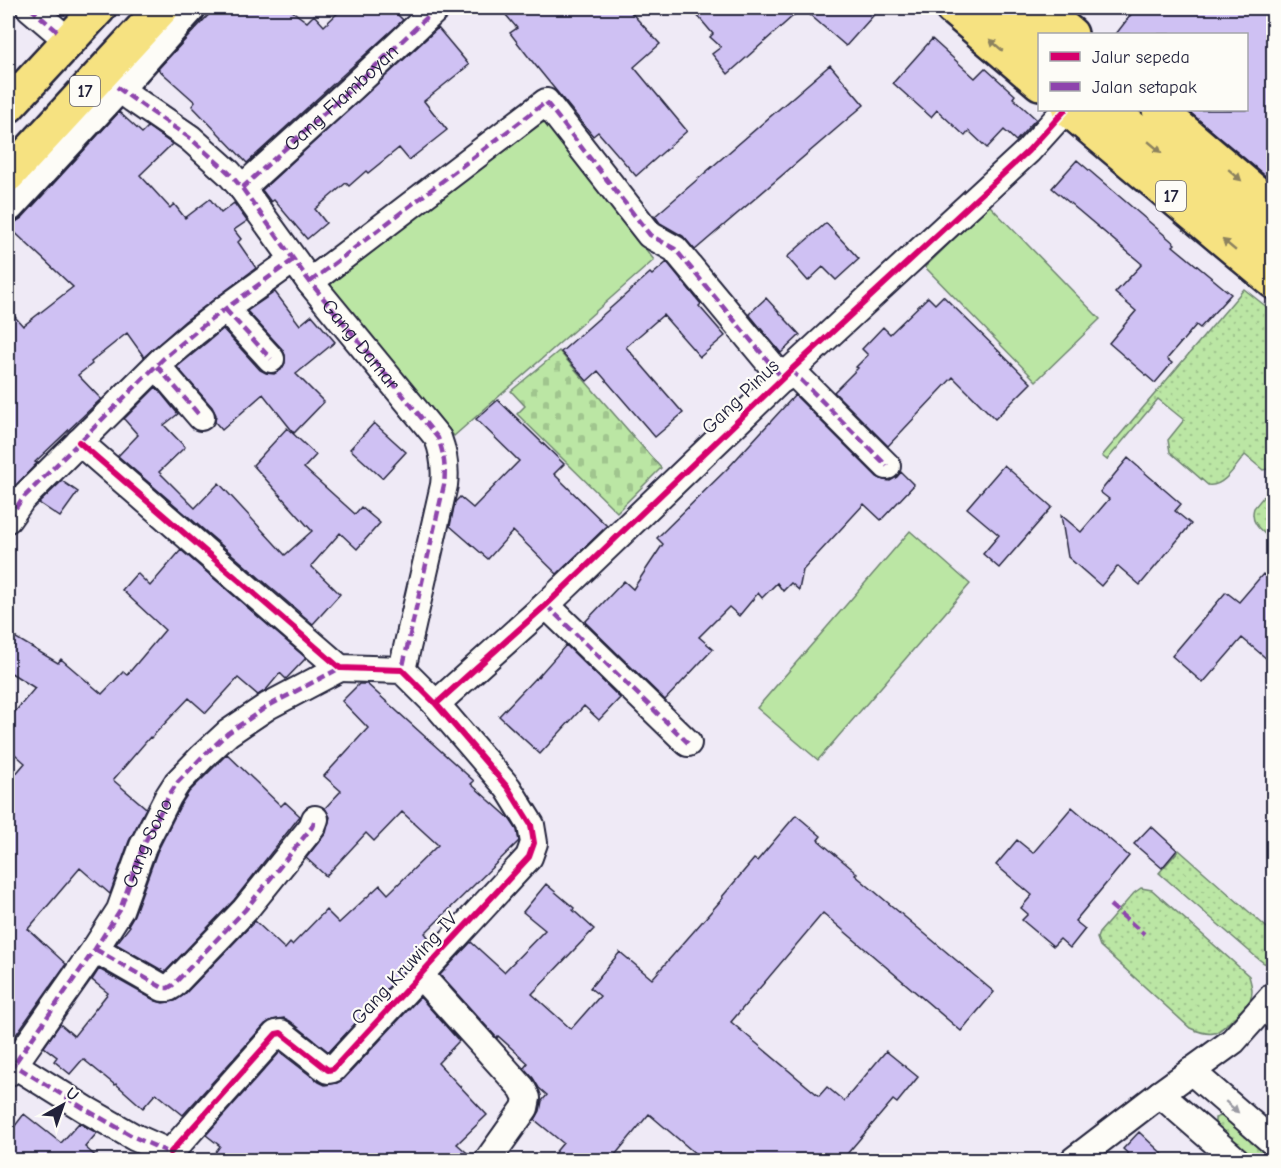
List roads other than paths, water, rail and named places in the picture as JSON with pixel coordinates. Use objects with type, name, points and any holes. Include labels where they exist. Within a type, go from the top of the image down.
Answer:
[{"type":"highway","name":"17","points":[[8,106],[99,8]]},
{"type":"highway","name":"17","points":[[8,142],[131,8]]},
{"type":"highway","name":"17","points":[[8,175],[162,8]]},
{"type":"highway","points":[[952,8],[1038,81]]},
{"type":"highway","points":[[991,8],[1038,47]]},
{"type":"highway","points":[[1039,8],[1070,33]]},
{"type":"highway","name":"17","points":[[1068,111],[1274,282]]},
{"type":"highway","name":"17","points":[[1112,111],[1274,247]]},
{"type":"highway","points":[[1160,111],[1272,202]]},
{"type":"street","points":[[30,8],[57,31]]},
{"type":"street","points":[[8,82],[79,8]]},
{"type":"street","points":[[8,205],[188,8]]},
{"type":"street","name":"Gang Flamboyan","points":[[242,188],[437,8]]},
{"type":"street","name":"Gang Damar","points":[[117,87],[190,138],[229,173],[310,282],[438,438],[446,469],[444,485],[402,670]]},
{"type":"street","points":[[310,282],[546,102],[650,235],[675,249],[787,374],[887,466]]},
{"type":"street","name":"Gang Pinus","points":[[436,704],[546,605],[787,374],[1028,151],[1066,111]]},
{"type":"street","points":[[8,519],[22,500],[157,366],[194,333],[293,260]]},
{"type":"street","points":[[225,309],[271,359]]},
{"type":"street","points":[[157,366],[201,417]]},
{"type":"street","points":[[79,442],[340,668],[402,670]]},
{"type":"street","points":[[546,605],[688,744]]},
{"type":"street","name":"Gang Sono","points":[[9,1066],[95,949],[120,910],[143,846],[177,783],[228,733],[268,706],[340,668]]},
{"type":"street","name":"Gang Kruwing IV","points":[[171,1157],[276,1034],[281,1033],[328,1070],[333,1069],[529,857],[534,843],[531,825],[508,788],[436,704],[402,670]]},
{"type":"street","points":[[95,949],[163,988],[168,988],[245,909],[312,827],[315,819]]},
{"type":"street","points":[[420,975],[522,1088],[527,1098],[525,1108],[488,1161]]},
{"type":"street","points":[[1074,1161],[1233,1041],[1274,995]]},
{"type":"street","points":[[9,1066],[171,1157]]},
{"type":"street","points":[[1191,1071],[1274,1143]]},
{"type":"street","points":[[1160,1094],[1236,1161]]}]
